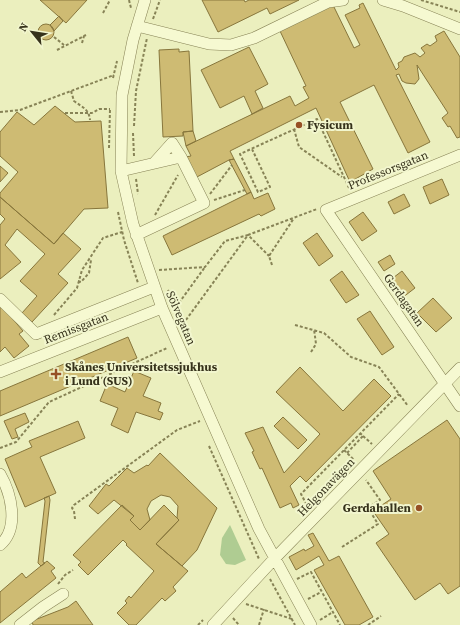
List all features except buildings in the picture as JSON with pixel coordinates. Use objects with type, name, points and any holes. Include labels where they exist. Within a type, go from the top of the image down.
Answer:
[{"type":"street","name":"Sölvegatan","points":[[145,0],[126,70],[122,95],[121,171],[141,233],[148,272],[162,308],[274,558],[311,625]]},
{"type":"street","points":[[137,26],[209,44],[231,45],[254,38],[328,2],[343,0]]},
{"type":"street","points":[[383,0],[403,6],[460,29]]},
{"type":"street","points":[[121,171],[155,162],[172,143],[183,160],[204,203],[141,233]]},
{"type":"street","name":"Professorsgatan","points":[[326,210],[460,155]]},
{"type":"street","name":"Gerdagatan","points":[[326,210],[460,406]]},
{"type":"street","points":[[0,299],[36,334],[154,287]]},
{"type":"street","name":"Remissgatan","points":[[0,372],[162,308]]},
{"type":"street","name":"Helgonavägen","points":[[213,625],[265,570],[274,558],[358,466],[460,368]]},
{"type":"street","points":[[0,474],[9,497],[12,518],[6,536],[0,545]]},
{"type":"street","points":[[20,625],[63,594]]},
{"type":"path","points":[[103,13],[110,0]]},
{"type":"path","points":[[129,0],[131,8]]},
{"type":"path","points":[[139,201],[133,130],[136,91],[149,29],[160,0]]},
{"type":"path","points":[[421,0],[460,12]]},
{"type":"path","points":[[57,50],[85,35],[82,43]]},
{"type":"path","points":[[54,37],[64,45]]},
{"type":"path","points":[[0,112],[20,110],[114,75]]},
{"type":"path","points":[[71,91],[74,101],[83,105],[90,115],[90,120]]},
{"type":"path","points":[[65,112],[92,113],[99,109],[110,110]]},
{"type":"path","points":[[252,149],[270,187],[258,192],[240,154],[317,119],[353,198]]},
{"type":"path","points":[[294,129],[299,147],[301,149],[344,178]]},
{"type":"path","points":[[141,233],[183,160]]},
{"type":"path","points":[[204,203],[232,165]]},
{"type":"path","points":[[204,203],[245,190]]},
{"type":"path","points":[[176,307],[225,241],[248,235],[319,208],[326,210]]},
{"type":"path","points":[[269,256],[295,217]]},
{"type":"path","points":[[46,330],[56,312],[77,288],[82,270],[104,238],[122,232]]},
{"type":"path","points":[[248,235],[269,256],[272,265]]},
{"type":"path","points":[[183,324],[248,235]]},
{"type":"path","points":[[78,282],[82,282],[89,273],[91,258]]},
{"type":"path","points":[[158,265],[162,276]]},
{"type":"path","points":[[148,272],[205,267]]},
{"type":"path","points":[[133,269],[137,268]]},
{"type":"path","points":[[168,288],[187,336]]},
{"type":"path","points":[[295,325],[314,330],[331,338],[343,352],[379,367],[410,408]]},
{"type":"path","points":[[311,352],[316,344],[314,330]]},
{"type":"path","points":[[0,448],[16,442],[49,402],[167,348]]},
{"type":"path","points":[[309,509],[301,494],[399,394]]},
{"type":"path","points":[[74,519],[74,512],[72,508],[74,505],[115,474],[177,430],[210,417]]},
{"type":"path","points":[[360,433],[373,445]]},
{"type":"path","points":[[347,453],[363,436]]},
{"type":"path","points":[[342,547],[378,524],[368,508],[380,500],[358,466],[344,450]]},
{"type":"path","points":[[249,538],[265,570],[279,592],[295,625]]},
{"type":"path","points":[[296,580],[311,572],[340,625]]},
{"type":"path","points":[[310,598],[321,592]]},
{"type":"path","points":[[234,602],[264,609],[292,619]]},
{"type":"path","points":[[259,625],[264,609]]},
{"type":"path","points":[[322,619],[333,612]]},
{"type":"path","points":[[368,625],[381,616]]},
{"type":"green space","points":[[230,525],[246,560],[235,565],[226,564],[220,555],[222,538]]},
{"type":"place","name":"Fysicum","points":[[299,125]]},
{"type":"place","name":"Skånes Universitetssjukhus i Lund (SUS)","points":[[56,374]]},
{"type":"place","name":"Gerdahallen","points":[[419,508]]}]
